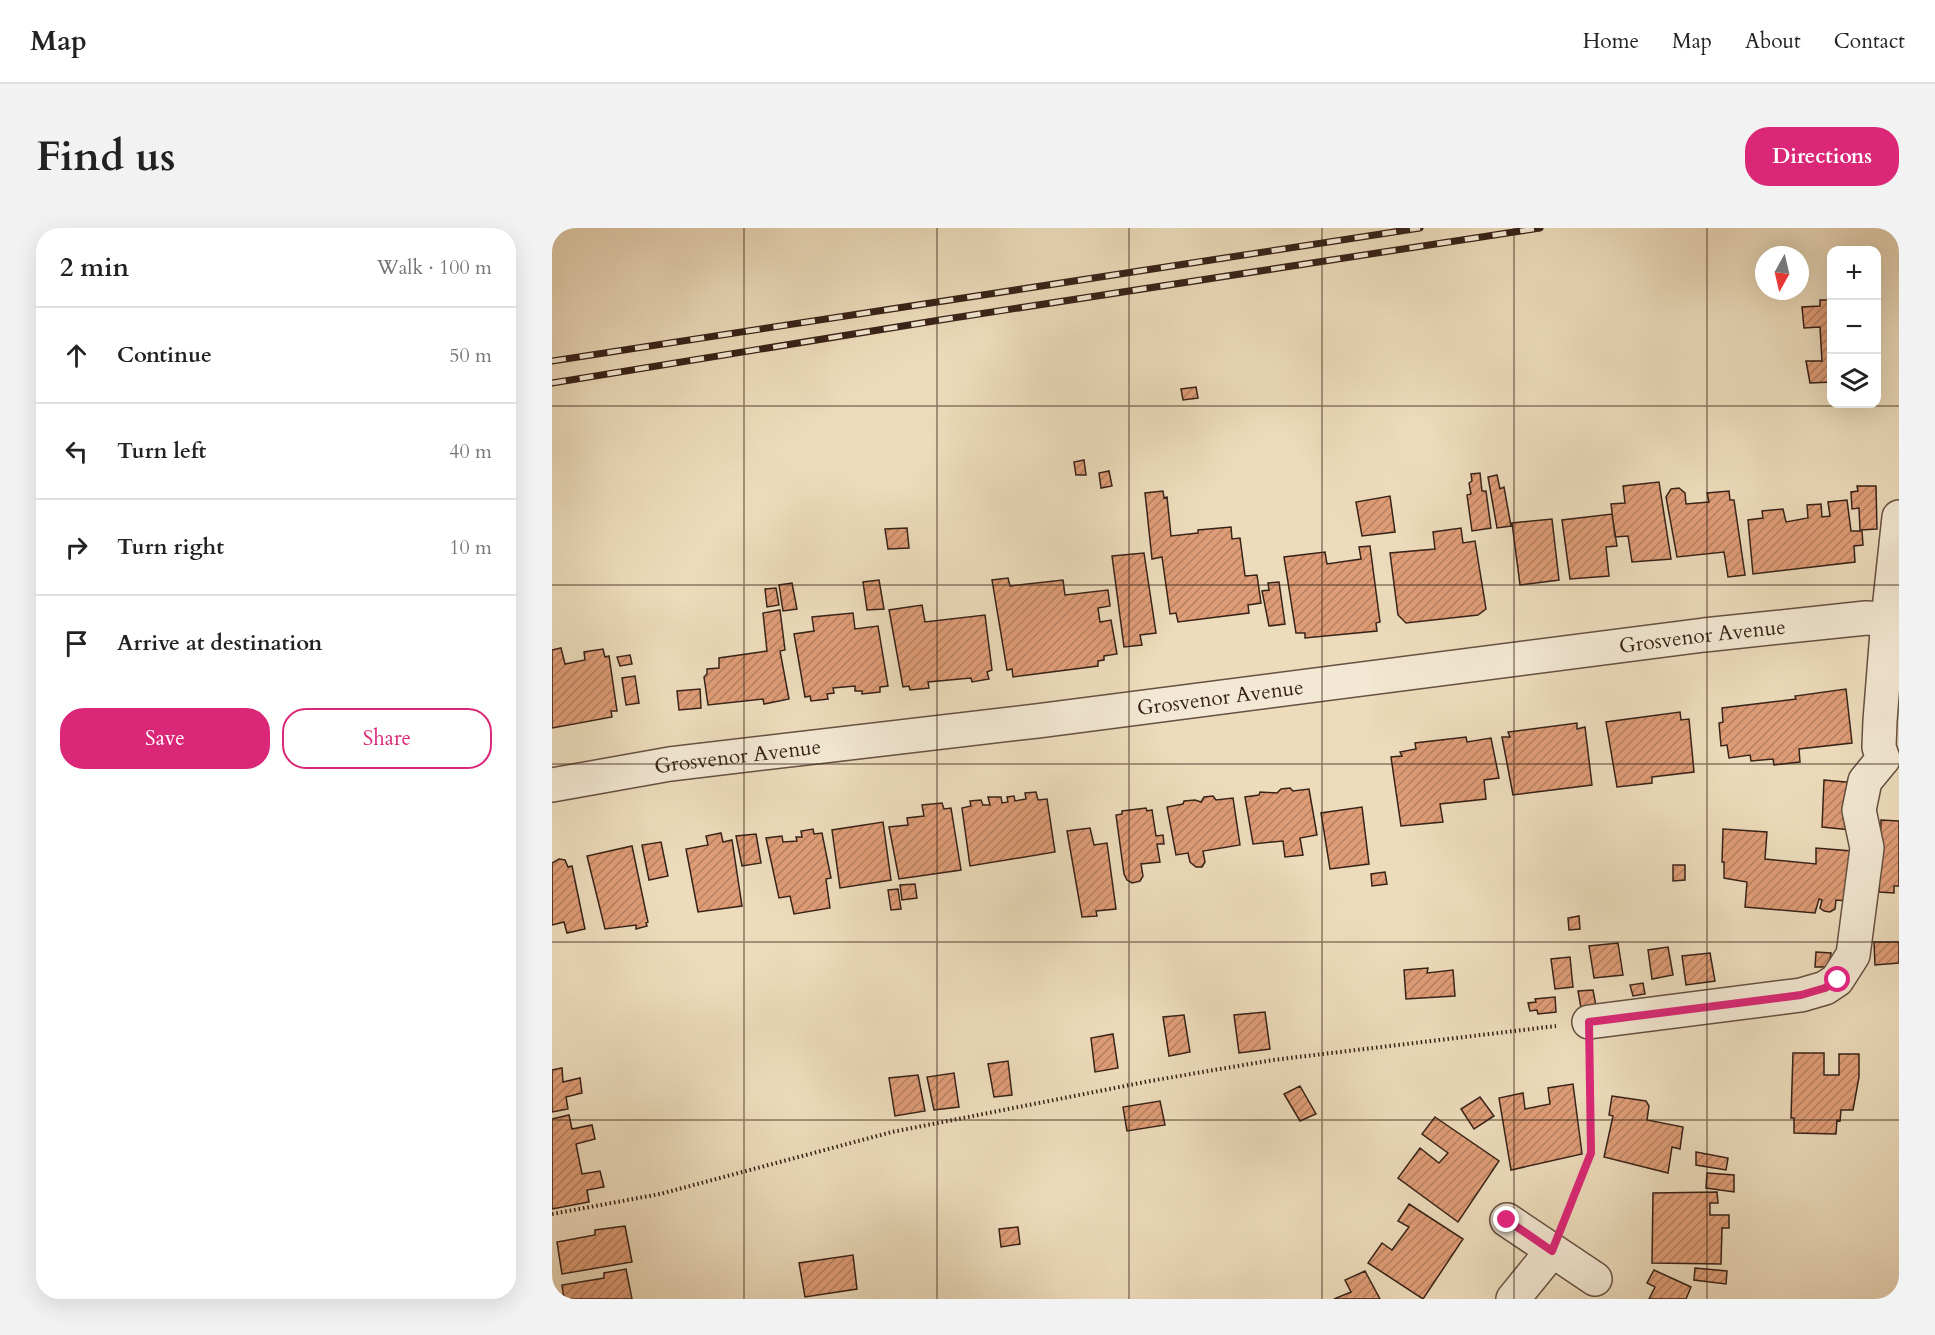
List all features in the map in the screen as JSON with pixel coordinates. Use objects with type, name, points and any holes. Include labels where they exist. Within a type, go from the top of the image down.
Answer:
[{"type":"street","points":[[1589,1022],[1801,995],[1825,988],[1838,980],[1853,955],[1867,848],[1859,810],[1865,781],[1891,761],[1879,747],[1888,619],[1899,517]]},
{"type":"street","name":"Grosvenor Avenue","points":[[552,785],[670,764],[1037,721],[1704,635],[1866,618],[1888,619]]},
{"type":"street","points":[[1507,1220],[1595,1279]]},
{"type":"street","points":[[1513,1299],[1552,1251]]},
{"type":"path","points":[[552,1214],[660,1194],[891,1132],[1149,1081],[1273,1060],[1589,1022],[1591,1153],[1552,1251]]},
{"type":"building","points":[[1820,300],[1827,300],[1827,382],[1810,383],[1806,361],[1822,361],[1820,327],[1804,328],[1802,307],[1820,306]]},
{"type":"building","points":[[1196,387],[1198,398],[1183,400],[1181,389]]},
{"type":"building","points":[[1084,460],[1086,475],[1076,475],[1074,462]]},
{"type":"building","points":[[1109,471],[1112,486],[1101,488],[1099,473]]},
{"type":"building","points":[[1480,473],[1482,491],[1486,491],[1491,528],[1472,531],[1467,495],[1471,494],[1469,483],[1472,481],[1471,474]]},
{"type":"building","points":[[1497,475],[1500,489],[1504,487],[1511,526],[1497,528],[1488,477]]},
{"type":"building","points":[[1659,482],[1671,559],[1632,562],[1628,536],[1615,537],[1611,504],[1625,503],[1623,486]]},
{"type":"building","points":[[1857,486],[1876,486],[1877,529],[1860,530],[1859,508],[1852,509],[1851,492],[1858,491]]},
{"type":"building","points":[[1679,488],[1685,493],[1686,504],[1709,502],[1707,493],[1729,491],[1730,500],[1734,500],[1745,575],[1728,577],[1724,552],[1677,557],[1666,497],[1671,489]]},
{"type":"building","points":[[1163,491],[1164,498],[1167,497],[1171,536],[1198,533],[1198,530],[1231,527],[1232,539],[1240,538],[1245,576],[1257,575],[1261,603],[1248,605],[1249,613],[1178,622],[1176,613],[1170,614],[1162,557],[1152,559],[1145,493]]},
{"type":"building","points":[[1390,496],[1395,532],[1362,536],[1356,502]]},
{"type":"building","points":[[1847,500],[1851,531],[1862,531],[1863,545],[1854,546],[1855,562],[1753,574],[1748,520],[1763,518],[1762,511],[1783,509],[1786,522],[1808,518],[1807,505],[1821,504],[1822,517],[1830,516],[1828,502]]},
{"type":"building","points":[[1612,514],[1617,546],[1606,547],[1609,576],[1570,579],[1562,520]]},
{"type":"building","points":[[1552,519],[1559,580],[1520,585],[1512,523]]},
{"type":"building","points":[[907,528],[909,548],[888,549],[885,529]]},
{"type":"building","points":[[1461,528],[1463,543],[1475,541],[1486,609],[1478,615],[1406,623],[1398,615],[1390,553],[1435,549],[1433,532]]},
{"type":"building","points":[[1370,546],[1380,622],[1376,623],[1377,631],[1305,638],[1305,633],[1296,633],[1284,557],[1325,552],[1327,564],[1361,559],[1359,547]]},
{"type":"building","points":[[1144,553],[1156,633],[1140,635],[1142,645],[1124,647],[1112,556]]},
{"type":"building","points":[[1008,578],[1010,586],[1063,580],[1065,595],[1108,590],[1110,606],[1098,608],[1100,622],[1111,620],[1117,654],[1104,656],[1104,660],[1098,661],[1098,666],[1013,677],[1012,669],[1007,670],[992,580]]},
{"type":"building","points":[[879,580],[884,609],[867,610],[863,582]]},
{"type":"building","points":[[1279,582],[1285,624],[1269,626],[1262,591],[1269,590],[1268,583]]},
{"type":"building","points":[[792,583],[797,609],[783,611],[779,585]]},
{"type":"building","points":[[776,588],[779,605],[767,607],[765,589]]},
{"type":"building","points":[[922,605],[925,622],[985,615],[992,670],[987,672],[989,679],[972,682],[971,678],[928,682],[929,688],[910,690],[909,686],[903,687],[889,610]]},
{"type":"building","points":[[780,610],[785,650],[780,651],[789,699],[764,704],[763,699],[708,705],[704,677],[707,669],[719,668],[719,658],[767,651],[763,613]]},
{"type":"building","points":[[853,613],[855,629],[878,626],[888,686],[880,687],[880,692],[862,694],[862,691],[855,691],[855,686],[833,688],[834,693],[827,694],[828,699],[811,701],[810,696],[805,697],[794,634],[814,631],[812,617]]},
{"type":"building","points":[[561,648],[565,664],[585,660],[584,652],[603,649],[605,657],[609,656],[617,711],[611,711],[612,717],[552,728],[552,650]]},
{"type":"building","points":[[630,655],[632,664],[620,666],[617,657]]},
{"type":"building","points":[[635,676],[639,703],[626,705],[622,678]]},
{"type":"building","points":[[700,689],[701,708],[679,710],[677,691]]},
{"type":"building","points":[[1846,689],[1852,743],[1799,749],[1800,762],[1774,765],[1773,759],[1751,761],[1750,755],[1729,758],[1727,745],[1721,746],[1719,723],[1723,722],[1722,708],[1796,699],[1795,696]]},
{"type":"building","points":[[1680,712],[1681,720],[1689,719],[1694,772],[1652,777],[1652,783],[1617,787],[1606,722]]},
{"type":"building","points":[[1577,723],[1577,729],[1585,727],[1592,785],[1513,795],[1502,737],[1510,737],[1508,732]]},
{"type":"building","points":[[1466,737],[1467,742],[1491,738],[1499,778],[1484,780],[1486,799],[1440,804],[1443,822],[1401,826],[1391,757],[1402,756],[1400,752],[1416,749],[1415,743]]},
{"type":"building","points":[[1824,780],[1856,783],[1851,830],[1822,827]]},
{"type":"building","points":[[1290,788],[1293,791],[1309,789],[1317,835],[1300,838],[1303,855],[1285,857],[1283,841],[1253,844],[1245,797],[1259,795],[1260,792],[1277,793],[1281,789]]},
{"type":"building","points":[[1036,792],[1038,800],[1047,799],[1055,852],[970,866],[962,808],[971,806],[970,801],[981,800],[983,805],[990,805],[988,797],[1001,797],[1002,803],[1008,802],[1007,797],[1014,796],[1015,801],[1026,799],[1025,793]]},
{"type":"building","points":[[1213,796],[1216,800],[1233,798],[1240,845],[1203,851],[1205,862],[1202,867],[1196,867],[1190,862],[1188,853],[1176,855],[1167,807],[1183,804],[1184,801],[1201,802],[1204,797]]},
{"type":"building","points":[[942,803],[944,809],[951,808],[961,870],[899,879],[889,827],[908,825],[907,818],[924,816],[922,805]]},
{"type":"building","points":[[1362,807],[1369,864],[1330,869],[1321,813]]},
{"type":"building","points":[[1146,808],[1147,811],[1152,810],[1156,836],[1163,835],[1164,844],[1157,844],[1160,862],[1141,864],[1143,876],[1140,881],[1132,883],[1124,874],[1116,815],[1122,814],[1122,811]]},
{"type":"building","points":[[1881,820],[1899,821],[1899,886],[1894,886],[1894,893],[1879,892]]},
{"type":"building","points":[[883,822],[891,880],[840,888],[832,830]]},
{"type":"building","points":[[1090,828],[1094,845],[1107,843],[1116,909],[1096,911],[1097,916],[1082,917],[1067,831]]},
{"type":"building","points":[[813,829],[814,834],[822,833],[831,878],[826,879],[830,908],[794,914],[790,896],[779,898],[766,838],[782,836],[783,842],[797,841],[796,837],[802,837],[801,831]]},
{"type":"building","points":[[1723,829],[1767,832],[1765,859],[1816,864],[1816,848],[1852,851],[1847,901],[1836,900],[1835,909],[1830,912],[1820,908],[1822,900],[1819,899],[1815,913],[1745,907],[1747,882],[1724,878]]},
{"type":"building","points":[[721,833],[723,842],[732,840],[742,906],[698,912],[686,849],[708,845],[706,836]]},
{"type":"building","points":[[756,834],[761,863],[742,866],[736,836]]},
{"type":"building","points":[[661,842],[668,876],[649,880],[642,845]]},
{"type":"building","points":[[632,846],[647,926],[636,929],[636,925],[605,929],[587,856]]},
{"type":"building","points":[[559,859],[565,860],[568,867],[572,866],[585,929],[567,933],[564,922],[552,925],[552,863]]},
{"type":"building","points":[[1673,865],[1685,865],[1685,880],[1673,881]]},
{"type":"building","points":[[1385,872],[1387,884],[1372,886],[1371,874]]},
{"type":"building","points":[[915,884],[917,898],[902,900],[900,885]]},
{"type":"building","points":[[898,889],[901,909],[891,910],[888,890]]},
{"type":"building","points":[[1579,916],[1580,929],[1569,930],[1568,918]]},
{"type":"building","points":[[1874,942],[1899,942],[1899,963],[1875,965]]},
{"type":"building","points":[[1618,943],[1623,975],[1594,978],[1589,946]]},
{"type":"building","points":[[1668,947],[1673,975],[1652,979],[1648,950]]},
{"type":"building","points":[[1816,952],[1831,953],[1829,967],[1815,967]]},
{"type":"building","points":[[1710,953],[1715,981],[1686,985],[1682,956]]},
{"type":"building","points":[[1570,957],[1573,987],[1555,989],[1551,959]]},
{"type":"building","points":[[1428,968],[1427,973],[1453,970],[1455,996],[1406,999],[1404,970]]},
{"type":"building","points":[[1643,983],[1645,994],[1633,996],[1630,985]]},
{"type":"building","points":[[1593,990],[1596,1006],[1581,1008],[1578,991]]},
{"type":"building","points":[[1555,997],[1556,1012],[1538,1014],[1537,1010],[1530,1011],[1528,1003],[1536,1002],[1535,999]]},
{"type":"building","points":[[1265,1012],[1270,1049],[1239,1053],[1234,1015]]},
{"type":"building","points":[[1184,1015],[1190,1052],[1169,1056],[1163,1017]]},
{"type":"building","points":[[1113,1034],[1118,1068],[1095,1072],[1091,1038]]},
{"type":"building","points":[[1793,1053],[1824,1053],[1824,1075],[1839,1075],[1839,1054],[1859,1054],[1859,1077],[1853,1110],[1841,1110],[1840,1121],[1837,1120],[1836,1134],[1794,1133],[1794,1118],[1791,1118]]},
{"type":"building","points":[[1008,1061],[1012,1095],[994,1097],[988,1064]]},
{"type":"building","points":[[562,1068],[563,1082],[580,1078],[582,1093],[566,1097],[568,1109],[552,1112],[552,1070]]},
{"type":"building","points":[[954,1073],[959,1107],[934,1110],[927,1077]]},
{"type":"building","points":[[918,1075],[925,1111],[895,1116],[889,1078]]},
{"type":"building","points":[[1573,1084],[1582,1154],[1511,1170],[1499,1098],[1523,1093],[1525,1109],[1550,1104],[1548,1088]]},
{"type":"building","points":[[1300,1086],[1316,1114],[1300,1121],[1284,1094]]},
{"type":"building","points":[[1612,1096],[1646,1101],[1649,1106],[1647,1120],[1683,1127],[1680,1149],[1672,1147],[1668,1173],[1604,1157],[1613,1116],[1609,1115]]},
{"type":"building","points":[[1480,1097],[1494,1116],[1474,1129],[1461,1109]]},
{"type":"building","points":[[1160,1101],[1165,1125],[1127,1131],[1123,1107]]},
{"type":"building","points":[[569,1115],[572,1129],[592,1125],[595,1139],[576,1144],[582,1174],[600,1171],[604,1187],[587,1190],[589,1202],[552,1209],[552,1119]]},
{"type":"building","points":[[1435,1117],[1499,1161],[1458,1222],[1398,1178],[1420,1148],[1439,1163],[1448,1153],[1422,1134]]},
{"type":"building","points":[[1696,1152],[1728,1158],[1726,1170],[1696,1165]]},
{"type":"building","points":[[1707,1173],[1734,1175],[1734,1192],[1706,1188]]},
{"type":"building","points":[[1717,1192],[1718,1203],[1710,1203],[1710,1215],[1729,1215],[1729,1228],[1722,1228],[1721,1264],[1652,1263],[1653,1193]]},
{"type":"building","points":[[1409,1204],[1463,1239],[1423,1299],[1368,1263],[1382,1243],[1392,1250],[1409,1227],[1398,1221]]},
{"type":"building","points":[[625,1226],[632,1262],[562,1274],[557,1242],[595,1235],[595,1230]]},
{"type":"building","points":[[1018,1227],[1020,1244],[1001,1247],[999,1229]]},
{"type":"building","points":[[853,1255],[857,1289],[805,1297],[799,1263]]},
{"type":"building","points":[[1695,1268],[1727,1271],[1726,1284],[1694,1280]]},
{"type":"building","points":[[626,1269],[632,1299],[564,1299],[562,1285],[604,1278],[604,1273]]},
{"type":"building","points":[[1654,1270],[1691,1287],[1686,1299],[1649,1299],[1655,1287],[1647,1283]]},
{"type":"building","points":[[1365,1271],[1380,1299],[1334,1299],[1351,1292],[1345,1280]]},
{"type":"railway","points":[[552,361],[1420,228]]},
{"type":"railway","points":[[552,383],[940,320],[1540,228]]},
{"type":"route","points":[[1507,1220],[1552,1251],[1591,1153],[1589,1022],[1801,995],[1825,988],[1838,980]]}]
